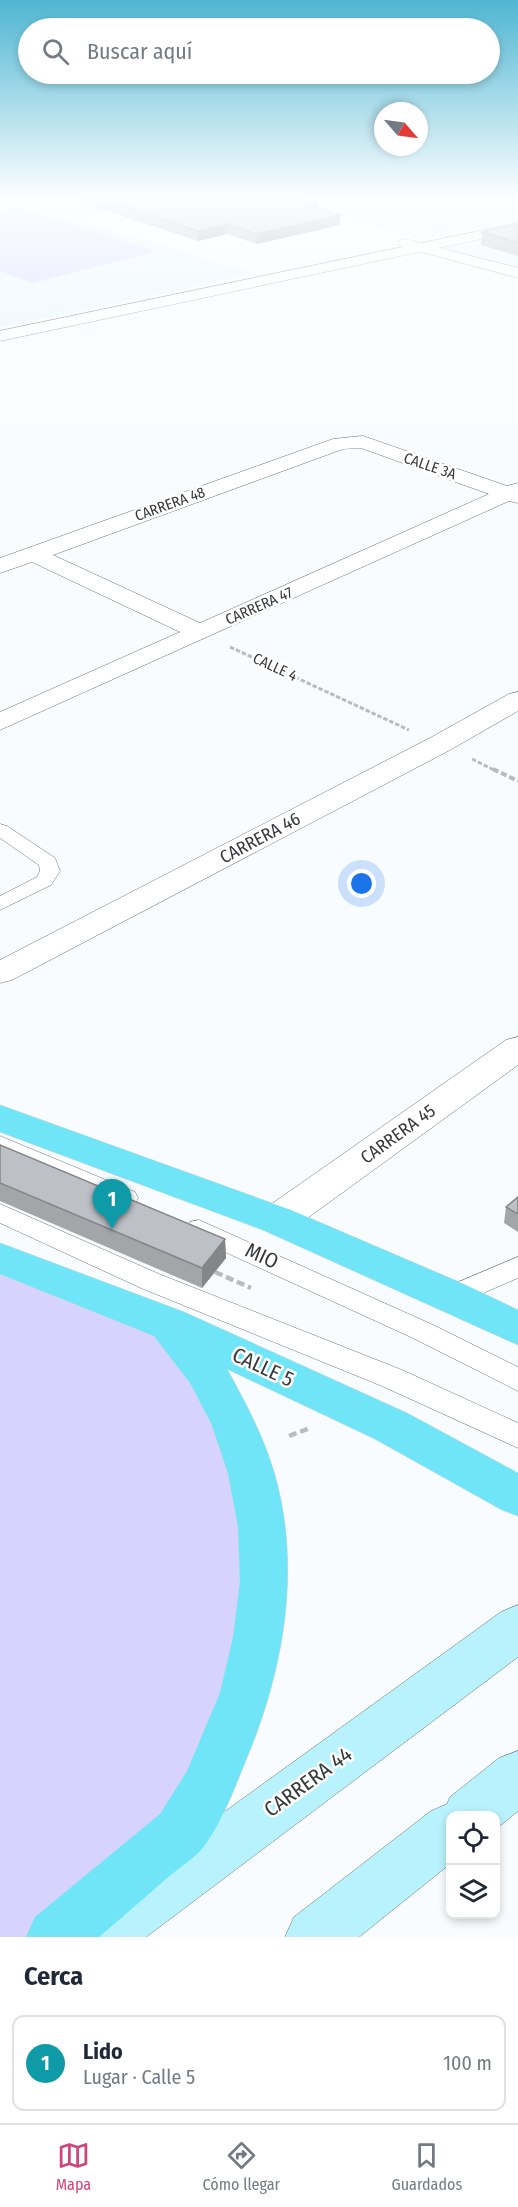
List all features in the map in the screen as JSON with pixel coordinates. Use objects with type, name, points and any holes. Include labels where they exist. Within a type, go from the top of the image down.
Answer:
[{"type":"main road","points":[[0,1118],[277,1220],[451,1296],[518,1329]]},
{"type":"main road","name":"CALLE 5","points":[[0,1258],[169,1324],[392,1426],[518,1496]]},
{"type":"main road","points":[[55,1937],[183,1828],[203,1793],[234,1726],[258,1638],[263,1596],[263,1536],[247,1453],[230,1411],[208,1374],[169,1324]]},
{"type":"main road","name":"CARRERA 44","points":[[99,1937],[518,1628]]},
{"type":"main road","points":[[474,1811],[518,1777]]},
{"type":"main road","points":[[314,1937],[446,1833]]},
{"type":"street","points":[[0,327],[196,286]]},
{"type":"street","points":[[0,336],[238,286]]},
{"type":"street","name":"CALLE 3A","points":[[340,442],[363,442],[515,493]]},
{"type":"street","name":"CARRERA 48","points":[[0,566],[340,442]]},
{"type":"street","name":"CARRERA 47","points":[[0,722],[515,493]]},
{"type":"street","points":[[33,554],[200,632]]},
{"type":"street","name":"CARRERA 46","points":[[0,973],[440,744],[518,700]]},
{"type":"street","name":"CARRERA 45","points":[[277,1220],[518,1048]]},
{"type":"lane","points":[[0,830],[48,862],[50,871],[44,881],[0,904]]},
{"type":"lane","points":[[0,1144],[149,1208]]},
{"type":"lane","points":[[0,1214],[150,1281],[392,1378],[518,1436]]},
{"type":"lane","name":"MIO","points":[[181,1221],[422,1331],[518,1380]]},
{"type":"lane","points":[[451,1296],[518,1267]]},
{"type":"path","name":"CALLE 4","points":[[200,632],[518,780]]},
{"type":"shaded area","points":[[0,286],[195,286],[0,327]]},
{"type":"shaded area","points":[[0,1258],[169,1324],[254,1479],[220,1760],[55,1937],[0,1937]]},
{"type":"building","points":[[0,1145],[225,1239],[202,1268],[0,1183]]},
{"type":"building","points":[[518,1197],[518,1214],[506,1207]]},
{"type":"place","name":"Lido","points":[[112,1229]]}]
